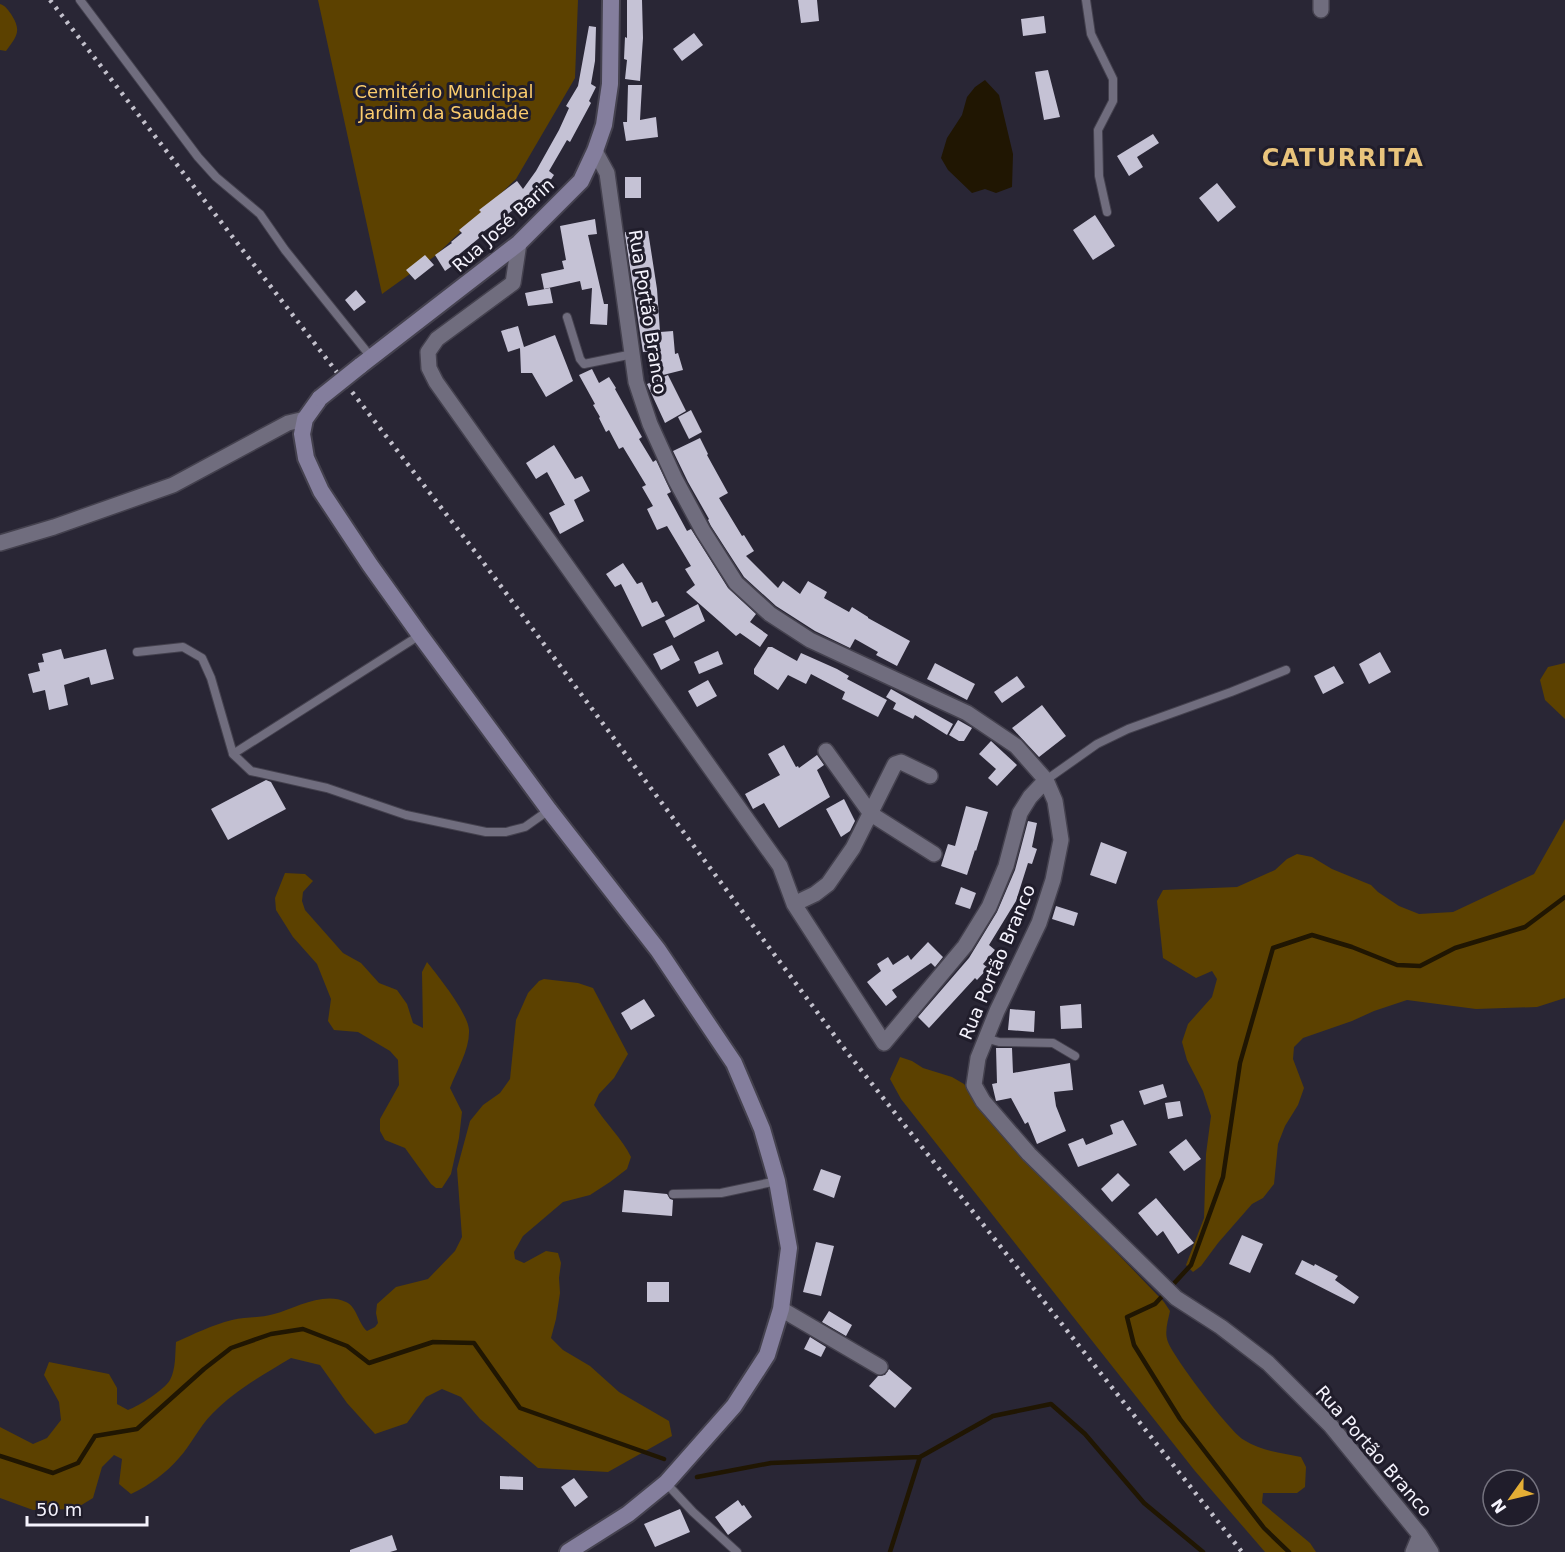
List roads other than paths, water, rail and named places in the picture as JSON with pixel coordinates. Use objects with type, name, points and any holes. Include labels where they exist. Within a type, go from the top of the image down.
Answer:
[{"type":"main road","name":"Rua José Barin","points":[[305,419],[320,398],[519,243],[581,181],[595,151],[603,125],[610,84],[611,0]]},
{"type":"main road","points":[[305,419],[303,445],[313,477],[357,547],[549,810],[658,950],[734,1063],[762,1129],[777,1181],[789,1248],[781,1309],[767,1355],[734,1406],[666,1483],[628,1514],[568,1552]]},
{"type":"street","name":"Rua Portão Branco","points":[[595,151],[607,173],[636,382],[650,424],[675,479],[703,531],[736,583],[770,614],[810,640],[967,713],[1016,746],[1046,780],[1055,801],[1060,840],[1053,880],[1039,923],[985,1038],[978,1058],[974,1085],[983,1101],[1029,1154],[1176,1298],[1221,1327],[1268,1363],[1331,1426],[1420,1535],[1431,1552]]},
{"type":"street","points":[[519,243],[513,283],[437,339],[428,352],[429,368],[436,382],[780,866],[794,904],[884,1043],[965,946],[988,907],[1006,866],[1020,813],[1029,797],[1046,780]]},
{"type":"street","points":[[0,543],[54,527],[173,485],[288,423],[305,419]]},
{"type":"street","points":[[826,751],[872,814],[934,854]]},
{"type":"street","points":[[794,904],[815,894],[828,884],[853,848],[872,814],[895,764],[901,762],[930,776]]},
{"type":"street","points":[[781,1309],[880,1367]]},
{"type":"street","points":[[1413,1552],[1420,1535]]},
{"type":"lane","points":[[80,0],[198,157],[216,177],[260,214],[366,362]]},
{"type":"lane","points":[[1086,0],[1091,34],[1113,79],[1113,101],[1098,130],[1100,176],[1107,212]]},
{"type":"lane","points":[[567,317],[580,359],[584,364],[633,354]]},
{"type":"lane","points":[[233,754],[420,635]]},
{"type":"lane","points":[[137,652],[183,647],[202,658],[211,678],[233,754],[251,771],[327,788],[406,815],[486,832],[506,832],[525,827],[549,810]]},
{"type":"lane","points":[[1046,780],[1097,744],[1128,729],[1286,670]]},
{"type":"lane","points":[[985,1038],[999,1042],[1053,1043],[1076,1056]]},
{"type":"lane","points":[[673,1194],[721,1192],[777,1181]]},
{"type":"lane","points":[[666,1483],[693,1512],[737,1552]]},
{"type":"waterway","points":[[1289,1552],[1264,1528],[1180,1419],[1134,1345],[1127,1317],[1155,1304],[1191,1265],[1223,1177],[1240,1063],[1273,948],[1312,935],[1352,947],[1397,965],[1420,966],[1455,948],[1525,927],[1565,897]]},
{"type":"waterway","points":[[0,1456],[53,1473],[78,1463],[95,1436],[137,1429],[231,1348],[271,1334],[303,1329],[347,1346],[369,1363],[433,1342],[474,1343],[520,1408],[664,1459]]},
{"type":"waterway","points":[[697,1477],[771,1463],[920,1457],[993,1416],[1051,1404],[1085,1434],[1144,1503],[1203,1552]]},
{"type":"waterway","points":[[890,1552],[920,1457]]},
{"type":"railway","points":[[50,0],[480,558],[846,1051],[1242,1552]]},
{"type":"district","name":"CATURRITA","points":[[1343,158]]},
{"type":"park label","name":"Cemitério Municipal Jardim da Saudade","points":[[444,101]]}]
